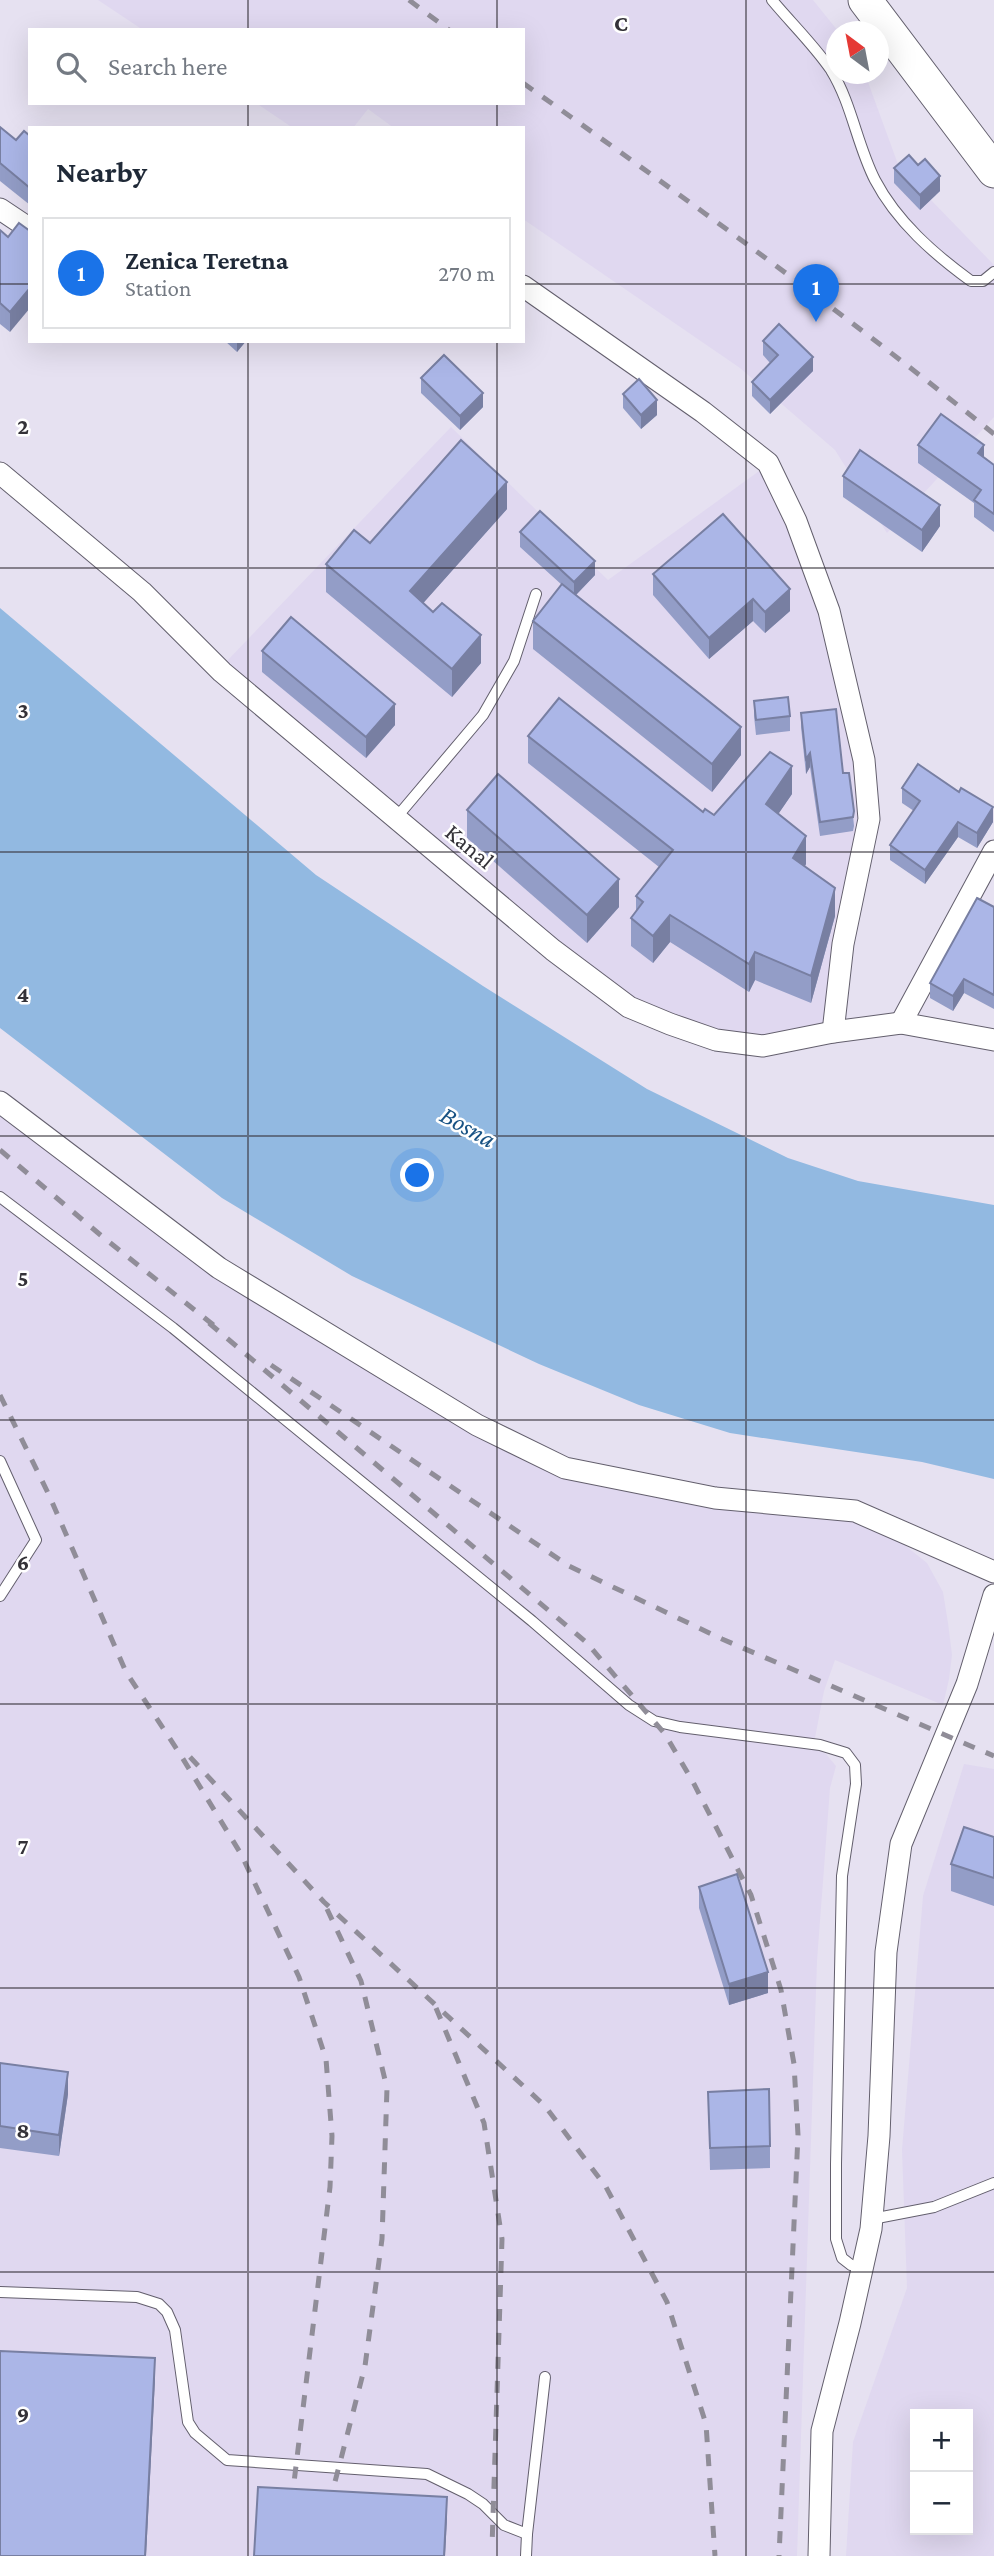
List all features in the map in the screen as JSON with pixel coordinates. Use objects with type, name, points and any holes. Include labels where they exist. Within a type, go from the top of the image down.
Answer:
[{"type":"main road","points":[[865,0],[994,171]]},
{"type":"street","points":[[0,209],[28,228]]},
{"type":"street","points":[[525,287],[703,412],[768,463],[796,522],[829,611],[864,760],[869,820],[843,944],[832,1032]]},
{"type":"street","name":"Kanal","points":[[0,473],[142,592],[222,672],[553,950],[629,1007],[716,1040],[762,1046],[832,1032],[901,1023],[994,1040]]},
{"type":"street","points":[[901,1023],[994,850]]},
{"type":"street","points":[[0,1102],[219,1268],[477,1425],[565,1468],[715,1498],[855,1511],[994,1572]]},
{"type":"street","points":[[819,2556],[821,2431],[863,2267],[872,2219],[879,2136],[886,1952],[901,1844],[967,1684],[994,1595]]},
{"type":"lane","points":[[772,0],[830,70],[845,98],[874,179],[892,208],[917,236],[971,281],[983,281],[994,272]]},
{"type":"lane","points":[[396,818],[483,715],[514,662],[536,594]]},
{"type":"lane","points":[[0,1197],[173,1328],[629,1704],[654,1721],[680,1727],[820,1745],[846,1752],[855,1765],[856,1784],[842,1876],[835,2164],[836,2239],[842,2258],[863,2267]]},
{"type":"lane","points":[[0,1461],[36,1540],[0,1596]]},
{"type":"lane","points":[[872,2219],[934,2207],[994,2183]]},
{"type":"lane","points":[[0,2292],[137,2297],[159,2304],[167,2312],[175,2330],[188,2422],[195,2433],[227,2460],[426,2474],[475,2499],[504,2525],[527,2534]]},
{"type":"lane","points":[[526,2556],[545,2377]]},
{"type":"shaded area","points":[[98,0],[813,0],[830,21],[826,21],[826,84],[869,84],[899,167],[994,265],[994,417],[887,533],[835,450],[740,368],[525,220],[525,126],[391,126],[368,109],[355,126],[290,126],[259,105],[525,105],[525,28],[140,28]]},
{"type":"shaded area","points":[[451,427],[608,580],[769,464],[797,522],[866,760],[835,1030],[764,1042],[717,1036],[630,1003],[226,662]]},
{"type":"shaded area","points":[[0,1114],[559,1473],[848,1517],[902,1543],[927,1563],[943,1592],[952,1655],[943,1705],[835,1660],[824,1691],[813,1748],[826,1754],[836,1766],[830,1788],[817,1961],[797,2556],[0,2556]]},
{"type":"shaded area","points":[[964,1764],[994,1769],[994,2556],[846,2556],[853,2442],[907,2288],[902,2150],[923,1896]]},
{"type":"water","name":"Bosna","points":[[0,608],[316,875],[483,986],[647,1089],[788,1158],[858,1181],[994,1205],[994,1479],[922,1462],[730,1433],[639,1405],[539,1364],[352,1276],[222,1198],[0,1028]]},
{"type":"building","points":[[0,127],[16,140],[24,131],[28,134],[28,186],[0,163]]},
{"type":"building","points":[[909,155],[918,165],[925,159],[940,176],[920,195],[894,168]]},
{"type":"building","points":[[19,223],[28,230],[28,290],[10,312],[0,303],[0,230],[8,237]]},
{"type":"building","points":[[779,324],[813,357],[770,400],[752,382],[778,355],[763,341]]},
{"type":"building","points":[[444,355],[483,393],[460,416],[421,378]]},
{"type":"building","points":[[639,379],[657,400],[641,415],[623,394]]},
{"type":"building","points":[[941,414],[984,445],[978,453],[994,465],[994,514],[974,500],[981,490],[918,445]]},
{"type":"building","points":[[461,440],[507,482],[410,591],[433,612],[442,603],[481,635],[452,669],[326,564],[354,530],[370,543]]},
{"type":"building","points":[[860,450],[940,505],[922,530],[843,476]]},
{"type":"building","points":[[540,511],[595,561],[574,582],[520,532]]},
{"type":"building","points":[[723,514],[790,589],[765,612],[753,599],[709,638],[653,574]]},
{"type":"building","points":[[562,584],[741,727],[712,764],[533,621]]},
{"type":"building","points":[[291,617],[395,704],[366,737],[262,651]]},
{"type":"building","points":[[788,697],[790,716],[756,720],[754,701]]},
{"type":"building","points":[[559,698],[703,812],[705,809],[714,815],[770,752],[792,766],[766,804],[806,836],[793,858],[835,888],[811,976],[755,952],[749,964],[670,915],[653,936],[631,918],[643,902],[636,896],[673,850],[528,736]]},
{"type":"building","points":[[836,709],[843,773],[849,773],[854,811],[853,817],[820,822],[810,753],[806,759],[801,713]]},
{"type":"building","points":[[918,764],[959,792],[961,788],[993,807],[977,833],[958,822],[925,870],[890,845],[920,801],[902,788]]},
{"type":"building","points":[[498,774],[619,879],[587,915],[467,810]]},
{"type":"building","points":[[977,898],[994,907],[994,995],[964,979],[953,996],[930,983]]},
{"type":"building","points":[[964,1827],[994,1837],[994,1878],[951,1864]]},
{"type":"building","points":[[737,1874],[768,1972],[729,1984],[699,1887]]},
{"type":"building","points":[[0,2063],[68,2072],[59,2135],[0,2126]]},
{"type":"building","points":[[769,2089],[770,2146],[710,2148],[708,2092]]},
{"type":"building","points":[[0,2351],[155,2358],[145,2556],[0,2556]]},
{"type":"building","points":[[258,2487],[447,2497],[444,2556],[254,2556]]},
{"type":"railway","points":[[409,0],[446,28]]},
{"type":"railway","points":[[525,84],[761,255],[994,434]]},
{"type":"railway","points":[[0,1150],[104,1238],[216,1327]]},
{"type":"railway","points":[[209,1323],[586,1642],[665,1734],[751,1895],[781,1990],[794,2064],[798,2135],[779,2556]]},
{"type":"railway","points":[[271,1365],[569,1566],[722,1639],[994,1756]]},
{"type":"railway","points":[[0,1395],[49,1495],[126,1672],[241,1854],[299,1977],[326,2059],[332,2136],[330,2187],[291,2507]]},
{"type":"railway","points":[[190,1757],[324,1902],[545,2106],[606,2187],[667,2302],[706,2424],[715,2556]]},
{"type":"railway","points":[[327,1909],[361,1981],[387,2088],[382,2239],[365,2366],[329,2505]]},
{"type":"railway","points":[[436,2008],[484,2123],[502,2239],[492,2547]]},
{"type":"place","name":"Zenica Teretna","points":[[816,322]]}]
